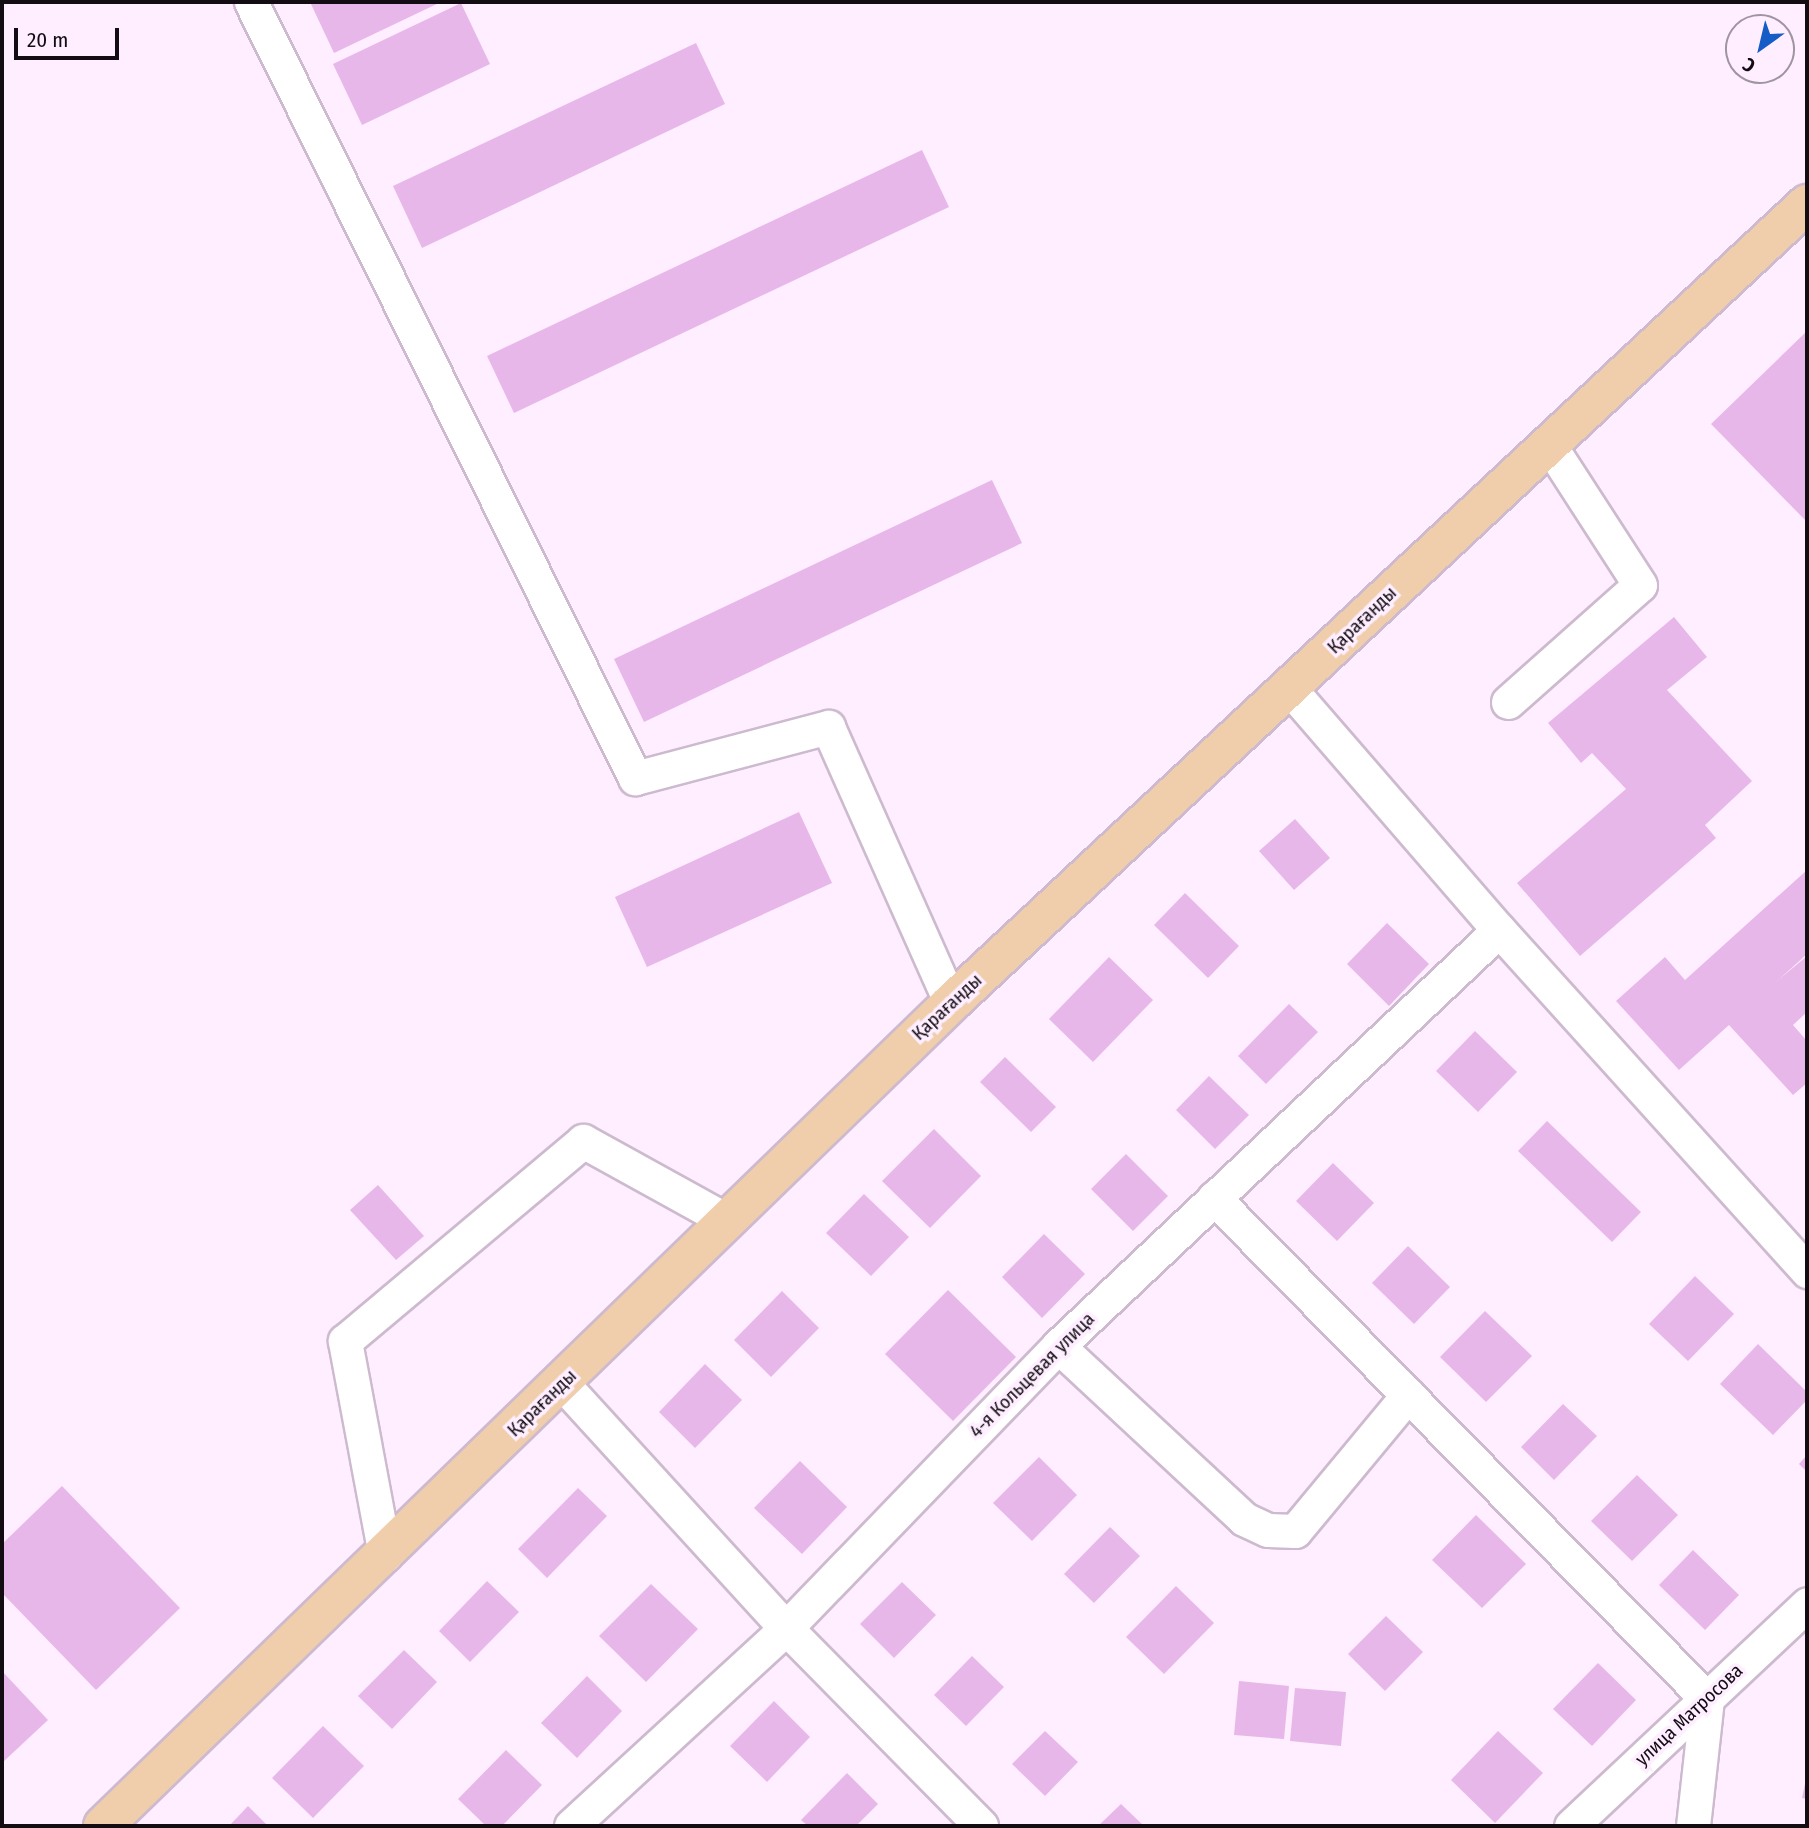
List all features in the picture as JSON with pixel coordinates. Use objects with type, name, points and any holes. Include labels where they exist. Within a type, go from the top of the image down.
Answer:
[{"type":"main road","name":"Қарағанды","points":[[103,1826],[951,1003],[1807,204]]},
{"type":"street","points":[[251,2],[635,778],[828,727],[951,1003]]},
{"type":"street","points":[[1508,702],[1640,585],[1548,443]]},
{"type":"street","points":[[1290,689],[1499,930],[1807,1271]]},
{"type":"street","name":"4-я Кольцевая улица","points":[[571,1826],[786,1628],[1058,1346],[1499,930]]},
{"type":"street","points":[[385,1555],[345,1341],[583,1141],[726,1220]]},
{"type":"street","points":[[1214,1198],[1707,1699],[1693,1826]]},
{"type":"street","points":[[1058,1346],[1244,1519],[1268,1530],[1295,1531],[1408,1395]]},
{"type":"street","points":[[562,1383],[786,1628],[981,1826]]},
{"type":"street","name":"улица Матросова","points":[[1571,1826],[1807,1604]]},
{"type":"building","points":[[310,2],[441,2],[334,53]]},
{"type":"building","points":[[461,3],[490,64],[362,125],[333,64]]},
{"type":"building","points":[[696,43],[725,104],[422,248],[393,186]]},
{"type":"building","points":[[922,150],[949,207],[514,413],[487,356]]},
{"type":"building","points":[[1807,331],[1807,520],[1806,521],[1711,424]]},
{"type":"building","points":[[992,480],[1022,543],[644,722],[614,659]]},
{"type":"building","points":[[1674,617],[1707,657],[1667,690],[1752,781],[1705,825],[1716,838],[1580,956],[1517,883],[1626,789],[1592,753],[1581,763],[1548,723]]},
{"type":"building","points":[[799,812],[832,883],[647,967],[615,897]]},
{"type":"building","points":[[1295,819],[1330,858],[1294,890],[1259,851]]},
{"type":"building","points":[[1807,870],[1807,954],[1776,982],[1807,956],[1807,1012],[1793,1025],[1807,1041],[1807,1083],[1793,1095],[1729,1025],[1679,1070],[1616,1001],[1665,957],[1685,980]]},
{"type":"building","points":[[1185,893],[1239,946],[1208,978],[1154,925]]},
{"type":"building","points":[[1387,923],[1429,964],[1389,1006],[1347,964]]},
{"type":"building","points":[[1109,957],[1153,1000],[1093,1062],[1049,1019]]},
{"type":"building","points":[[1289,1004],[1318,1032],[1266,1084],[1238,1056]]},
{"type":"building","points":[[1475,1031],[1517,1072],[1478,1112],[1436,1071]]},
{"type":"building","points":[[1005,1057],[1056,1107],[1031,1132],[980,1082]]},
{"type":"building","points":[[1209,1076],[1249,1115],[1215,1149],[1176,1110]]},
{"type":"building","points":[[1547,1121],[1641,1212],[1612,1242],[1518,1151]]},
{"type":"building","points":[[934,1129],[981,1176],[930,1228],[882,1181]]},
{"type":"building","points":[[1126,1154],[1168,1196],[1133,1231],[1091,1189]]},
{"type":"building","points":[[1333,1163],[1374,1203],[1337,1241],[1296,1201]]},
{"type":"building","points":[[378,1185],[424,1236],[396,1260],[350,1210]]},
{"type":"building","points":[[864,1194],[909,1237],[871,1276],[826,1233]]},
{"type":"building","points":[[1044,1234],[1085,1274],[1042,1318],[1002,1277]]},
{"type":"building","points":[[1408,1246],[1450,1287],[1414,1324],[1372,1283]]},
{"type":"building","points":[[1695,1276],[1734,1314],[1688,1361],[1649,1324]]},
{"type":"building","points":[[948,1290],[1016,1357],[953,1421],[885,1354]]},
{"type":"building","points":[[782,1291],[819,1328],[771,1377],[734,1340]]},
{"type":"building","points":[[1485,1311],[1532,1356],[1486,1402],[1440,1357]]},
{"type":"building","points":[[1758,1344],[1807,1392],[1807,1400],[1773,1435],[1720,1384]]},
{"type":"building","points":[[705,1364],[742,1400],[695,1448],[659,1412]]},
{"type":"building","points":[[1563,1404],[1597,1436],[1554,1480],[1521,1447]]},
{"type":"building","points":[[1807,1455],[1807,1472],[1799,1464]]},
{"type":"building","points":[[1039,1457],[1077,1495],[1032,1541],[993,1503]]},
{"type":"building","points":[[800,1461],[847,1507],[802,1554],[754,1508]]},
{"type":"building","points":[[1637,1475],[1678,1515],[1632,1561],[1591,1521]]},
{"type":"building","points":[[62,1486],[180,1608],[96,1690],[2,1593],[2,1544]]},
{"type":"building","points":[[578,1488],[607,1516],[547,1578],[518,1549]]},
{"type":"building","points":[[1476,1515],[1526,1564],[1482,1608],[1432,1560]]},
{"type":"building","points":[[1110,1527],[1140,1556],[1094,1603],[1064,1574]]},
{"type":"building","points":[[1693,1550],[1739,1595],[1705,1630],[1659,1585]]},
{"type":"building","points":[[487,1581],[519,1612],[470,1662],[439,1631]]},
{"type":"building","points":[[902,1582],[936,1615],[894,1658],[860,1624]]},
{"type":"building","points":[[651,1584],[698,1629],[646,1682],[599,1636]]},
{"type":"building","points":[[1176,1586],[1214,1623],[1164,1674],[1126,1637]]},
{"type":"building","points":[[1386,1616],[1423,1652],[1385,1691],[1348,1654]]},
{"type":"building","points":[[404,1650],[437,1682],[392,1729],[358,1696]]},
{"type":"building","points":[[972,1656],[1004,1687],[966,1726],[934,1695]]},
{"type":"building","points":[[1598,1663],[1636,1700],[1592,1746],[1553,1709]]},
{"type":"building","points":[[2,1671],[48,1720],[2,1763]]},
{"type":"building","points":[[587,1676],[622,1711],[577,1758],[541,1723]]},
{"type":"building","points":[[1239,1681],[1289,1686],[1284,1739],[1234,1735]]},
{"type":"building","points":[[1295,1688],[1346,1692],[1341,1746],[1290,1741]]},
{"type":"building","points":[[774,1701],[810,1737],[767,1782],[730,1746]]},
{"type":"building","points":[[323,1726],[364,1766],[313,1818],[272,1778]]},
{"type":"building","points":[[1045,1731],[1078,1762],[1045,1796],[1012,1764]]},
{"type":"building","points":[[1498,1731],[1543,1773],[1495,1823],[1451,1780]]},
{"type":"building","points":[[506,1750],[542,1785],[502,1826],[486,1826],[458,1799]]},
{"type":"building","points":[[847,1773],[878,1804],[856,1826],[808,1826],[801,1820]]},
{"type":"building","points":[[1807,1779],[1807,1799],[1802,1798]]},
{"type":"building","points":[[1121,1804],[1144,1826],[1098,1826]]},
{"type":"building","points":[[248,1806],[268,1826],[229,1826]]}]
